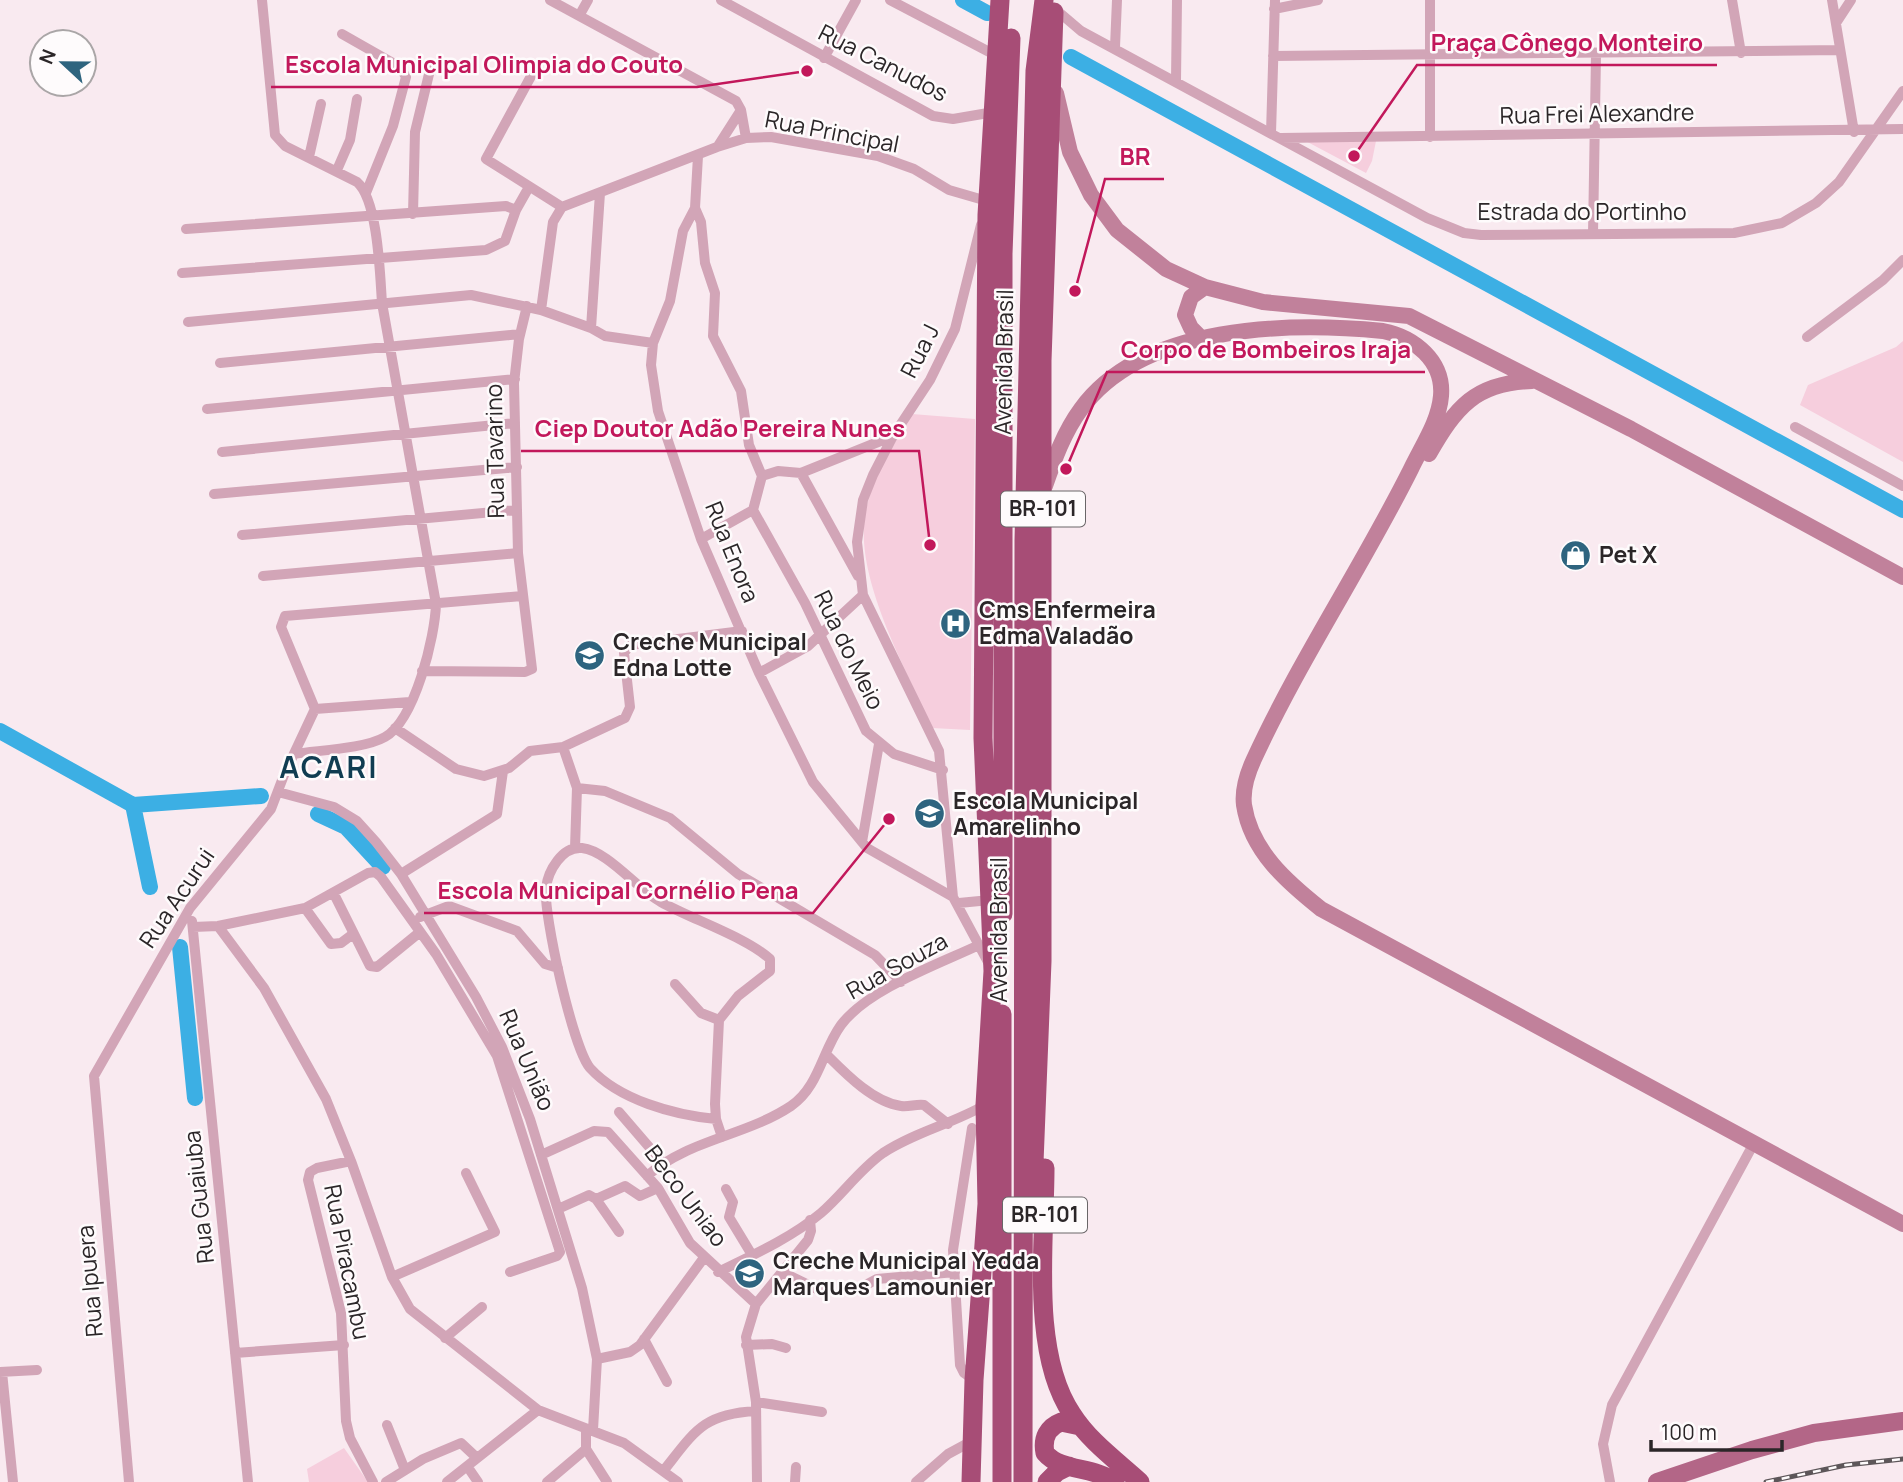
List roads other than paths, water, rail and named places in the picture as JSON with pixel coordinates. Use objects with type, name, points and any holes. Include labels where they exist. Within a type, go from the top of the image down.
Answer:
[{"type":"highway","name":"Avenida Brasil","points":[[971,1482],[974,1380],[970,1325],[987,1204],[979,1132],[985,1105],[993,971],[983,749],[987,208],[1000,0]]},
{"type":"highway","name":"Avenida Brasil","points":[[1002,1482],[1003,254],[1010,0]]},
{"type":"highway","name":"Avenida Brasil","points":[[1032,1482],[1032,1207],[1041,976],[1042,361],[1052,77],[1051,3]]},
{"type":"highway","name":"Avenida Brasil","points":[[1023,1482],[1021,1182],[1026,454],[1035,71],[1051,3]]},
{"type":"highway","points":[[1026,454],[1034,549],[1034,653],[1043,694]]},
{"type":"highway","points":[[1021,1182],[1028,1160],[1040,998]]},
{"type":"highway","name":"Avenida Brasil","points":[[1039,1059],[1045,1085],[1044,1313],[1051,1371],[1063,1400],[1080,1426],[1140,1482]]},
{"type":"highway","points":[[987,1204],[991,1289],[1001,1358]]},
{"type":"highway","name":"Avenida Brasil","points":[[970,1325],[984,1482]]},
{"type":"highway","points":[[1080,1426],[1061,1422],[1055,1424],[1044,1441],[1049,1457],[1069,1466],[1093,1470],[1115,1482]]},
{"type":"highway","points":[[1047,1482],[1057,1472],[1069,1466]]},
{"type":"main road","points":[[1657,1482],[1752,1450],[1814,1433],[1903,1422]]},
{"type":"street","points":[[262,0],[275,135],[285,146],[337,170],[357,182],[366,192],[379,259],[382,303],[436,604],[434,632],[422,671],[396,728],[376,741],[294,754]]},
{"type":"street","points":[[550,0],[730,98],[741,110],[746,138]]},
{"type":"street","points":[[579,16],[588,0]]},
{"type":"street","name":"Rua Canudos","points":[[721,0],[824,58],[942,119],[994,112]]},
{"type":"street","points":[[824,58],[856,0]]},
{"type":"street","points":[[890,0],[997,56]]},
{"type":"street","points":[[1115,47],[1117,0]]},
{"type":"street","points":[[1176,80],[1177,0]]},
{"type":"street","points":[[1275,135],[1274,5],[1318,0]]},
{"type":"street","points":[[1430,0],[1430,137]]},
{"type":"street","points":[[1732,0],[1741,53]]},
{"type":"street","points":[[1832,0],[1854,132]]},
{"type":"street","points":[[1836,23],[1851,0]]},
{"type":"street","name":"Estrada do Portinho","points":[[1051,3],[1081,31],[1427,218],[1464,233],[1734,233],[1782,223],[1816,203],[1839,183],[1903,91]]},
{"type":"street","points":[[1052,42],[1065,33],[1081,31]]},
{"type":"street","points":[[342,34],[400,67],[406,77],[393,126],[366,192]]},
{"type":"street","points":[[1273,56],[1596,55],[1840,50]]},
{"type":"street","points":[[1593,234],[1596,55]]},
{"type":"street","points":[[536,67],[486,159],[562,207],[554,222],[541,310]]},
{"type":"street","points":[[413,214],[415,132],[430,70]]},
{"type":"street","points":[[1052,77],[1070,152],[1091,195],[1104,214],[1146,256],[1205,287],[1248,300],[1294,307],[1409,316],[1631,429],[1903,577]]},
{"type":"street","points":[[337,170],[353,132],[357,99]]},
{"type":"street","points":[[309,157],[321,104]]},
{"type":"street","points":[[717,147],[741,110]]},
{"type":"street","name":"Rua Frei Alexandre","points":[[1275,135],[1319,138],[1430,137],[1854,132],[1903,129]]},
{"type":"street","name":"Rua Principal","points":[[562,207],[746,138],[788,139],[878,156],[914,169],[987,208]]},
{"type":"street","points":[[1310,155],[1310,147],[1319,138]]},
{"type":"street","points":[[188,322],[471,295],[541,310],[591,328],[605,336],[653,343],[667,313],[683,231],[695,208],[698,156]]},
{"type":"street","points":[[182,273],[494,248],[505,241],[516,210],[529,187]]},
{"type":"street","points":[[591,328],[600,193]]},
{"type":"street","points":[[186,229],[506,206],[516,210]]},
{"type":"street","points":[[695,208],[701,222],[705,263],[715,293],[713,336],[741,391],[749,446],[762,476],[753,510],[701,539]]},
{"type":"street","name":"Rua J","points":[[956,900],[943,770],[935,741],[863,595],[857,542],[863,500],[893,436],[930,380],[955,329],[987,208]]},
{"type":"street","points":[[1807,337],[1883,280],[1903,260]]},
{"type":"street","points":[[1202,339],[1191,328],[1185,315],[1191,297],[1205,287]]},
{"type":"street","points":[[1244,331],[1250,316],[1248,300]]},
{"type":"street","name":"Rua Tavarino","points":[[422,671],[530,671],[533,666],[522,596],[516,510],[515,379],[520,334],[527,306]]},
{"type":"street","points":[[1043,493],[1071,423],[1095,393],[1130,368],[1175,346],[1244,331],[1286,326],[1366,329],[1397,334],[1426,352],[1441,382],[1440,407],[1432,427],[1250,770],[1244,804],[1262,852],[1278,872],[1321,909],[1903,1224]]},
{"type":"street","points":[[220,363],[520,334]]},
{"type":"street","name":"Rua Enora","points":[[653,343],[651,365],[655,398],[701,539],[759,673],[813,782],[862,842],[891,864],[956,900]]},
{"type":"street","points":[[207,409],[515,379]]},
{"type":"street","points":[[1390,510],[1405,496],[1436,442],[1466,400],[1489,388],[1534,381]]},
{"type":"street","points":[[222,452],[515,422]]},
{"type":"street","points":[[1795,427],[1903,486]]},
{"type":"street","points":[[762,476],[778,471],[801,473],[893,436]]},
{"type":"street","points":[[214,494],[517,467]]},
{"type":"street","name":"Rua J","points":[[801,473],[859,578]]},
{"type":"street","points":[[243,535],[516,510]]},
{"type":"street","name":"Rua do Meio","points":[[753,510],[820,636],[861,723],[879,744],[910,760],[943,770]]},
{"type":"street","points":[[263,576],[518,553]]},
{"type":"street","points":[[759,673],[820,636],[863,595]]},
{"type":"street","points":[[410,702],[315,709],[281,627],[282,619],[289,615],[522,596]]},
{"type":"street","points":[[396,728],[433,756],[466,774],[484,776],[503,771],[530,751],[563,747],[617,722],[629,713],[624,660],[626,648],[742,631]]},
{"type":"street","name":"Rua Acurui","points":[[94,1076],[190,908],[271,809],[315,709]]},
{"type":"street","points":[[862,842],[879,744]]},
{"type":"street","points":[[563,747],[578,788],[575,848],[556,863],[546,886],[558,968],[579,1049],[591,1070],[607,1082],[662,1110],[716,1119]]},
{"type":"street","points":[[401,874],[497,814],[503,771]]},
{"type":"street","points":[[578,788],[605,791],[670,818],[738,874],[875,955],[901,982]]},
{"type":"street","name":"Rua União","points":[[278,792],[334,807],[346,814],[376,842],[401,874],[488,1019],[515,1097],[530,1119],[553,1202],[582,1288],[597,1359],[586,1449]]},
{"type":"street","points":[[575,848],[597,853],[661,902],[769,959],[770,971],[738,996],[719,1020],[716,1119],[722,1138]]},
{"type":"street","points":[[193,927],[218,926],[305,908],[368,873],[375,872],[420,932],[489,1039],[515,1097],[517,1122],[553,1202],[560,1252],[557,1256],[510,1272]]},
{"type":"street","points":[[334,894],[368,964],[373,967],[420,932]]},
{"type":"street","points":[[990,900],[956,900],[993,971]]},
{"type":"street","points":[[413,922],[442,907],[454,907],[482,920],[510,927],[521,934],[545,964],[558,968]]},
{"type":"street","name":"Rua Guaiuba","points":[[190,908],[248,1482]]},
{"type":"street","points":[[305,908],[331,944],[341,943],[353,934]]},
{"type":"street","points":[[218,926],[242,955],[274,1004],[330,1107],[392,1277],[410,1309],[538,1410],[624,1443],[665,1476],[678,1482]]},
{"type":"street","name":"Rua Souza","points":[[662,1162],[768,1120],[791,1106],[802,1097],[827,1055],[834,1037],[851,1013],[901,982],[979,945]]},
{"type":"street","points":[[675,984],[701,1013],[719,1020]]},
{"type":"street","points":[[827,1055],[852,1080],[877,1095],[903,1106],[924,1105],[947,1124]]},
{"type":"street","name":"Rua Ipuera","points":[[94,1076],[129,1482]]},
{"type":"street","points":[[718,1272],[810,1220],[884,1152],[909,1138],[961,1119],[985,1105]]},
{"type":"street","points":[[619,1112],[662,1162],[647,1176]]},
{"type":"street","points":[[517,1122],[530,1119]]},
{"type":"street","points":[[961,1119],[979,1132],[953,1250],[955,1272],[970,1325]]},
{"type":"street","name":"Beco Uniao","points":[[541,1155],[600,1129],[616,1139],[658,1188],[690,1243],[703,1259],[756,1304]]},
{"type":"street","points":[[1610,1482],[1603,1444],[1612,1405],[1754,1143]]},
{"type":"street","name":"Rua Piracambu","points":[[351,1161],[317,1168],[310,1172],[308,1180],[335,1287],[344,1345],[346,1421],[350,1438],[373,1482]]},
{"type":"street","points":[[392,1277],[495,1232],[466,1173]]},
{"type":"street","points":[[596,1199],[625,1186],[640,1196],[658,1188]]},
{"type":"street","points":[[726,1189],[733,1202],[729,1217],[752,1255]]},
{"type":"street","points":[[553,1202],[584,1195],[596,1199],[619,1232]]},
{"type":"street","points":[[757,1482],[756,1407],[746,1345],[756,1304],[784,1273],[810,1236],[810,1220]]},
{"type":"street","points":[[597,1359],[631,1352],[644,1339],[703,1259]]},
{"type":"street","points":[[862,1287],[877,1279],[955,1272]]},
{"type":"street","points":[[784,1273],[821,1291]]},
{"type":"street","points":[[445,1338],[482,1307]]},
{"type":"street","points":[[644,1339],[667,1382]]},
{"type":"street","points":[[746,1345],[772,1344],[786,1348]]},
{"type":"street","points":[[235,1353],[344,1345]]},
{"type":"street","points":[[13,1482],[3,1413],[1,1372],[37,1370]]},
{"type":"street","points":[[665,1476],[698,1428],[719,1415],[756,1407],[822,1412]]},
{"type":"street","points":[[447,1482],[538,1410]]},
{"type":"street","points":[[387,1424],[405,1470]]},
{"type":"street","points":[[916,1482],[948,1454],[972,1441]]},
{"type":"street","points":[[386,1482],[461,1443],[477,1458]]},
{"type":"street","points":[[547,1482],[586,1449],[607,1482]]},
{"type":"street","points":[[467,1466],[478,1482]]},
{"type":"street","points":[[795,1482],[796,1467]]},
{"type":"waterway","points":[[963,0],[987,13]]},
{"type":"waterway","points":[[1071,57],[1903,510]]},
{"type":"waterway","points":[[0,731],[133,805],[261,796]]},
{"type":"waterway","points":[[133,805],[150,887]]},
{"type":"waterway","points":[[318,814],[346,827],[383,867]]},
{"type":"waterway","points":[[180,947],[195,1098]]},
{"type":"railway","points":[[1766,1482],[1846,1465],[1903,1459]]},
{"type":"place","name":"Escola Municipal Olimpia do Couto","points":[[807,71]]},
{"type":"place","name":"Praça Cônego Monteiro","points":[[1354,156]]},
{"type":"place","name":"BR","points":[[1075,291]]},
{"type":"place","name":"Corpo de Bombeiros Iraja","points":[[1066,469]]},
{"type":"place","name":"Ciep Doutor Adão Pereira Nunes","points":[[930,545]]},
{"type":"place","name":"Pet X","points":[[1576,555]]},
{"type":"place","name":"Cms Enfermeira Edma Valadão","points":[[956,623]]},
{"type":"place","name":"Creche Municipal Edna Lotte","points":[[590,655]]},
{"type":"place","name":"Escola Municipal Amarelinho","points":[[930,814]]},
{"type":"place","name":"Escola Municipal Cornélio Pena","points":[[889,819]]},
{"type":"place","name":"Creche Municipal Yedda Marques Lamounier","points":[[750,1274]]},
{"type":"district","name":"ACARI","points":[[329,768]]}]
